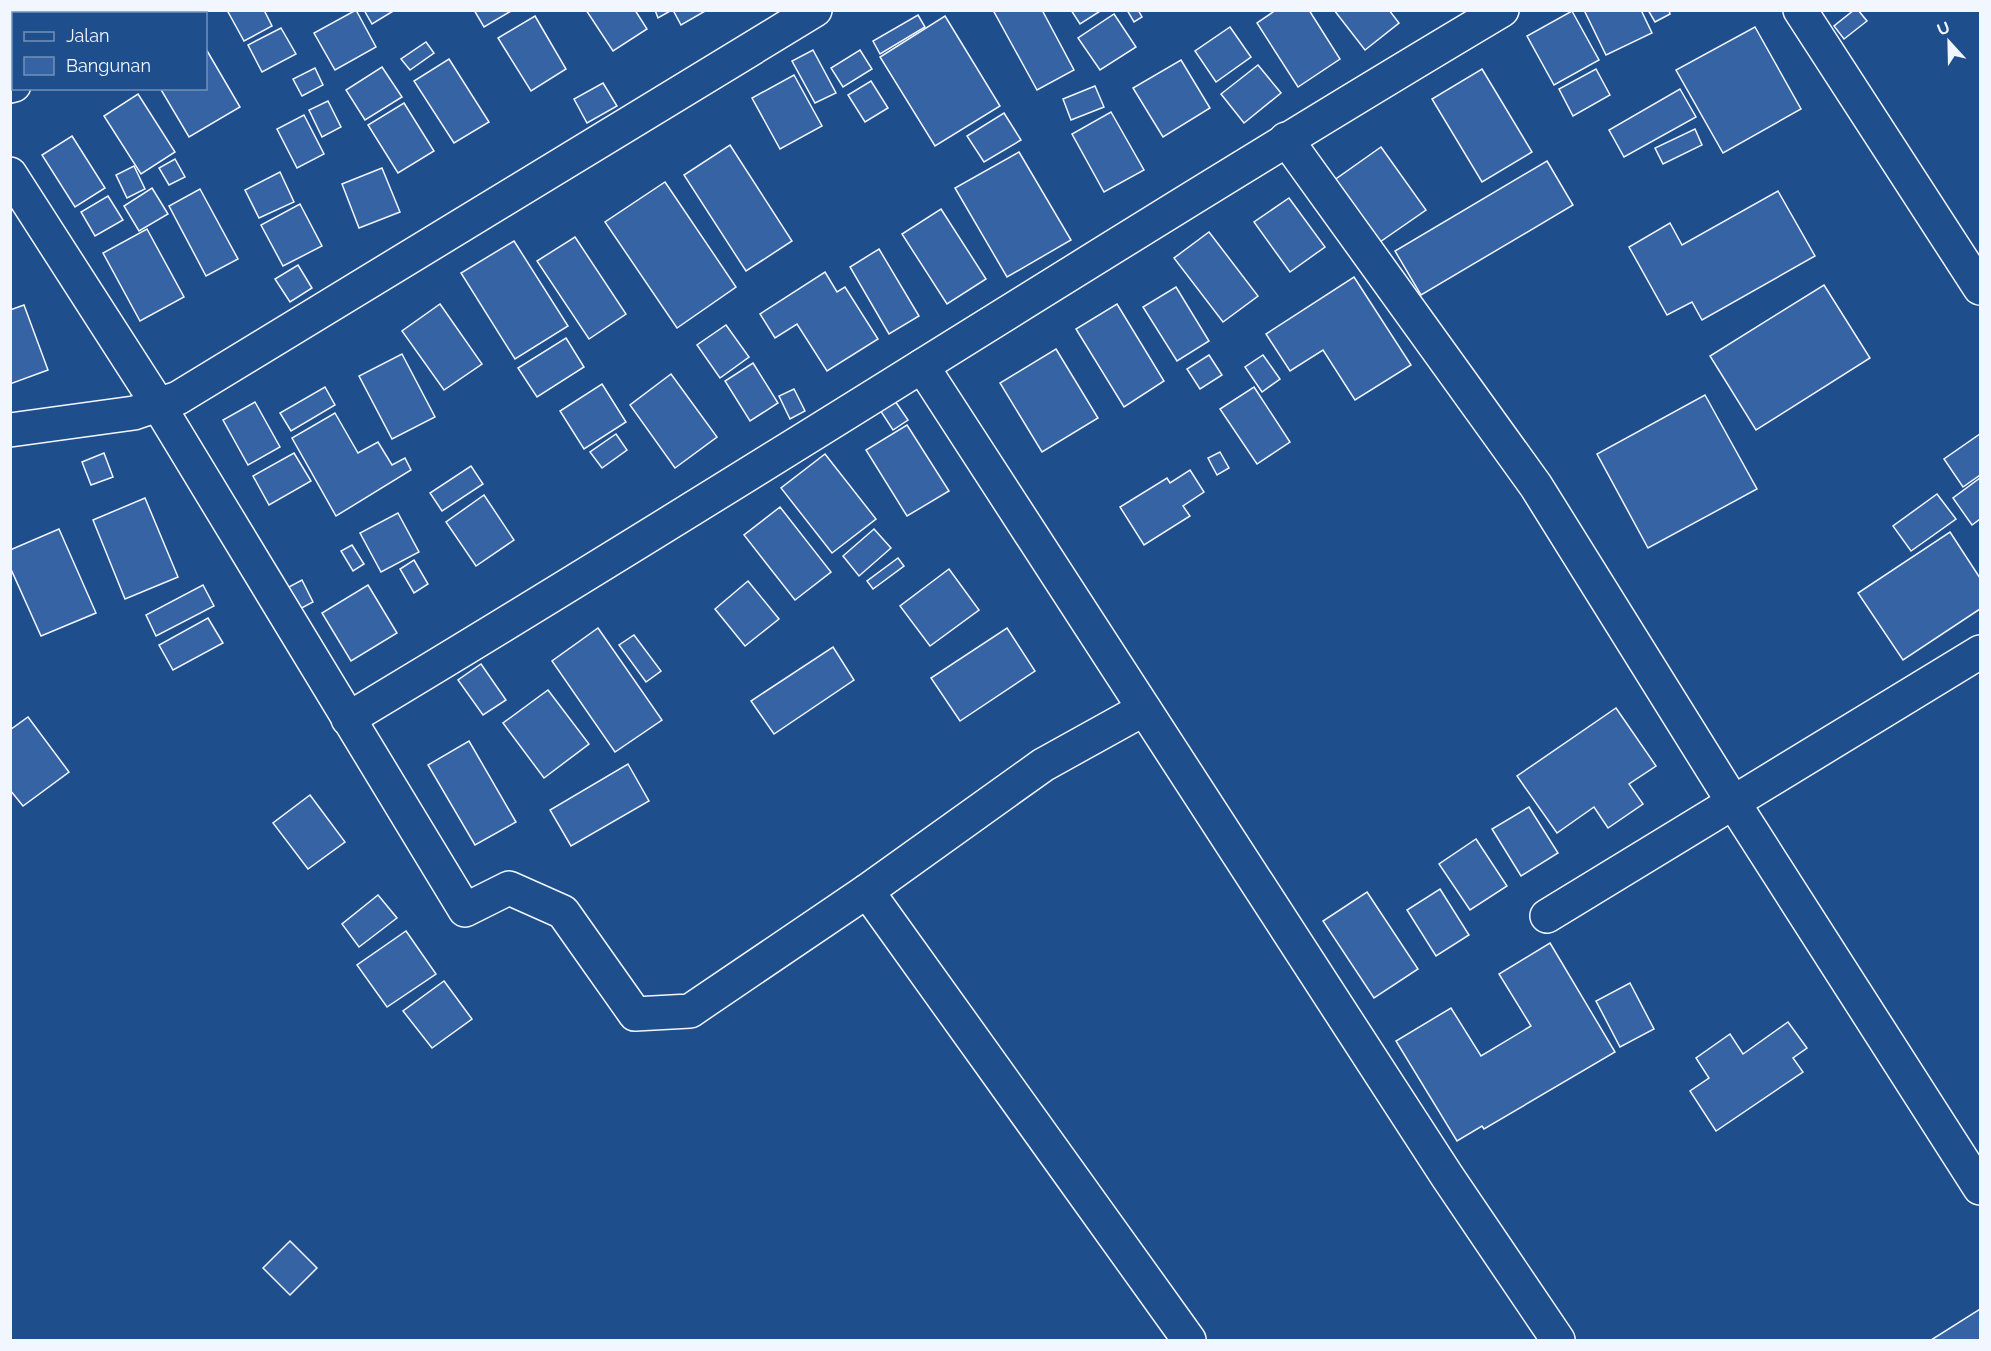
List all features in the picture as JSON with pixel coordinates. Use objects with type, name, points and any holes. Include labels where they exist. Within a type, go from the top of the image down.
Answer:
[{"type":"main road","points":[[10,430],[115,416],[159,406],[178,398],[385,275],[815,10]]},
{"type":"main road","points":[[348,718],[511,622],[1286,139],[1502,10]]},
{"type":"main road","points":[[1800,10],[1980,288]]},
{"type":"main road","points":[[1286,139],[1536,486],[1733,802],[1980,1188]]},
{"type":"main road","points":[[10,174],[159,406],[465,910],[509,888],[563,912],[635,1014],[690,1011],[867,891],[1043,765],[1144,709]]},
{"type":"main road","points":[[922,366],[1446,1176],[1558,1341]]},
{"type":"main road","points":[[1547,915],[1980,652]]},
{"type":"main road","points":[[867,891],[1189,1341]]},
{"type":"building","points":[[227,10],[264,10],[272,26],[244,41]]},
{"type":"building","points":[[356,10],[376,47],[335,70],[314,33]]},
{"type":"building","points":[[364,10],[395,10],[372,24]]},
{"type":"building","points":[[474,10],[511,10],[511,11],[484,27]]},
{"type":"building","points":[[586,10],[635,10],[647,29],[613,51]]},
{"type":"building","points":[[655,10],[672,10],[658,18]]},
{"type":"building","points":[[673,10],[707,10],[681,25]]},
{"type":"building","points":[[993,10],[1042,10],[1074,70],[1037,90]]},
{"type":"building","points":[[1071,10],[1102,10],[1080,24]]},
{"type":"building","points":[[1127,10],[1138,10],[1142,17],[1134,22]]},
{"type":"building","points":[[1276,10],[1309,10],[1340,59],[1298,87],[1257,23]]},
{"type":"building","points":[[1334,10],[1389,10],[1399,23],[1365,50]]},
{"type":"building","points":[[1584,10],[1641,10],[1652,33],[1606,55]]},
{"type":"building","points":[[1648,10],[1669,10],[1670,14],[1655,22]]},
{"type":"building","points":[[1854,10],[1858,10],[1867,21],[1844,39],[1834,26]]},
{"type":"building","points":[[1572,11],[1599,60],[1554,85],[1527,36]]},
{"type":"building","points":[[1114,14],[1136,47],[1100,70],[1078,38]]},
{"type":"building","points":[[918,15],[925,27],[880,54],[873,41]]},
{"type":"building","points":[[535,16],[566,69],[531,91],[498,38]]},
{"type":"building","points":[[945,16],[1000,106],[935,146],[880,57]]},
{"type":"building","points":[[1230,27],[1251,57],[1216,82],[1195,51]]},
{"type":"building","points":[[1755,27],[1801,109],[1723,153],[1676,70]]},
{"type":"building","points":[[281,28],[296,54],[262,72],[248,45]]},
{"type":"building","points":[[426,42],[434,53],[410,70],[401,59]]},
{"type":"building","points":[[813,50],[836,93],[815,103],[792,61]]},
{"type":"building","points":[[860,50],[872,69],[843,87],[831,68]]},
{"type":"building","points":[[207,51],[240,107],[189,137],[161,90],[207,90]]},
{"type":"building","points":[[449,59],[489,122],[454,143],[414,81]]},
{"type":"building","points":[[1181,60],[1210,108],[1163,137],[1133,88]]},
{"type":"building","points":[[1258,65],[1281,93],[1244,123],[1221,94]]},
{"type":"building","points":[[382,67],[402,97],[365,120],[346,90]]},
{"type":"building","points":[[315,68],[323,85],[302,96],[293,79]]},
{"type":"building","points":[[1482,69],[1532,152],[1482,182],[1432,99]]},
{"type":"building","points":[[1596,69],[1610,95],[1573,116],[1559,89]]},
{"type":"building","points":[[794,75],[822,126],[780,149],[752,98]]},
{"type":"building","points":[[871,81],[888,108],[865,122],[848,95]]},
{"type":"building","points":[[603,83],[617,106],[587,123],[574,99]]},
{"type":"building","points":[[1095,86],[1104,107],[1071,120],[1063,99]]},
{"type":"building","points":[[1680,89],[1696,117],[1624,157],[1609,130]]},
{"type":"building","points":[[138,94],[175,152],[141,174],[104,116]]},
{"type":"building","points":[[328,101],[341,127],[322,137],[309,110]]},
{"type":"building","points":[[404,103],[434,151],[398,173],[368,125]]},
{"type":"building","points":[[1111,112],[1144,170],[1104,192],[1072,134]]},
{"type":"building","points":[[1004,113],[1021,140],[984,162],[967,136]]},
{"type":"building","points":[[304,115],[324,154],[297,168],[277,129]]},
{"type":"building","points":[[1695,129],[1702,145],[1663,164],[1655,148]]},
{"type":"building","points":[[72,136],[105,188],[75,207],[42,155]]},
{"type":"building","points":[[730,145],[792,241],[746,271],[684,175]]},
{"type":"building","points":[[1381,147],[1426,210],[1377,244],[1333,181]]},
{"type":"building","points":[[1019,152],[1071,240],[1007,277],[955,188]]},
{"type":"building","points":[[175,159],[185,177],[169,185],[159,168]]},
{"type":"building","points":[[1547,161],[1573,205],[1421,295],[1395,251]]},
{"type":"building","points":[[134,166],[145,189],[127,198],[116,175]]},
{"type":"building","points":[[382,168],[400,212],[359,228],[342,184]]},
{"type":"building","points":[[280,172],[294,202],[259,218],[245,190]]},
{"type":"building","points":[[665,182],[736,287],[677,328],[605,222]]},
{"type":"building","points":[[152,188],[168,214],[139,231],[124,206]]},
{"type":"building","points":[[200,189],[238,259],[206,276],[169,206]]},
{"type":"building","points":[[1778,191],[1815,256],[1702,320],[1692,302],[1667,315],[1629,247],[1670,223],[1682,245]]},
{"type":"building","points":[[108,196],[123,220],[95,236],[81,212]]},
{"type":"building","points":[[1289,198],[1325,247],[1290,272],[1254,222]]},
{"type":"building","points":[[300,204],[322,246],[283,266],[261,225]]},
{"type":"building","points":[[941,209],[986,279],[947,304],[902,234]]},
{"type":"building","points":[[147,229],[184,297],[140,321],[103,253]]},
{"type":"building","points":[[1209,232],[1258,296],[1223,322],[1174,258]]},
{"type":"building","points":[[575,237],[626,314],[589,339],[537,261]]},
{"type":"building","points":[[514,241],[568,326],[515,359],[461,273]]},
{"type":"building","points":[[879,249],[919,316],[889,334],[850,267]]},
{"type":"building","points":[[298,265],[312,288],[290,302],[275,279]]},
{"type":"building","points":[[825,272],[837,292],[845,287],[878,339],[827,371],[797,324],[775,338],[760,314]]},
{"type":"building","points":[[1354,277],[1411,365],[1355,400],[1323,350],[1290,371],[1266,334]]},
{"type":"building","points":[[1824,285],[1870,358],[1756,430],[1710,356]]},
{"type":"building","points":[[1176,287],[1209,341],[1177,361],[1143,307]]},
{"type":"building","points":[[440,304],[482,364],[444,390],[402,331]]},
{"type":"building","points":[[1117,304],[1164,381],[1124,407],[1076,329]]},
{"type":"building","points":[[24,305],[48,370],[10,384],[10,310]]},
{"type":"building","points":[[726,325],[749,357],[720,378],[697,345]]},
{"type":"building","points":[[566,338],[584,367],[537,397],[518,368]]},
{"type":"building","points":[[1056,349],[1098,418],[1042,452],[1000,383]]},
{"type":"building","points":[[402,354],[435,417],[392,439],[359,376]]},
{"type":"building","points":[[1209,355],[1222,375],[1200,389],[1187,369]]},
{"type":"building","points":[[1263,355],[1280,379],[1262,392],[1245,367]]},
{"type":"building","points":[[753,363],[778,403],[750,421],[725,381]]},
{"type":"building","points":[[671,374],[717,437],[675,468],[630,405]]},
{"type":"building","points":[[602,384],[626,422],[584,449],[560,411]]},
{"type":"building","points":[[325,387],[335,405],[291,431],[280,413]]},
{"type":"building","points":[[1254,387],[1290,442],[1257,464],[1220,409]]},
{"type":"building","points":[[794,389],[805,411],[790,419],[779,396]]},
{"type":"building","points":[[1705,395],[1757,489],[1648,548],[1597,454]]},
{"type":"building","points":[[895,401],[908,420],[893,430],[880,410]]},
{"type":"building","points":[[255,402],[280,447],[248,465],[223,420]]},
{"type":"building","points":[[335,413],[358,453],[378,442],[392,465],[405,458],[411,470],[336,516],[292,438]]},
{"type":"building","points":[[907,425],[949,491],[907,516],[866,450]]},
{"type":"building","points":[[616,434],[627,450],[602,468],[590,452]]},
{"type":"building","points":[[1980,434],[1980,475],[1963,487],[1944,459]]},
{"type":"building","points":[[1220,452],[1229,468],[1217,475],[1208,458]]},
{"type":"building","points":[[104,453],[113,477],[91,485],[82,462]]},
{"type":"building","points":[[294,453],[311,481],[269,505],[253,476]]},
{"type":"building","points":[[825,454],[876,519],[832,553],[781,488]]},
{"type":"building","points":[[471,466],[483,484],[442,511],[430,493]]},
{"type":"building","points":[[1190,470],[1204,492],[1183,506],[1190,516],[1144,545],[1120,507],[1167,478],[1170,483]]},
{"type":"building","points":[[1980,478],[1980,519],[1972,525],[1953,498]]},
{"type":"building","points":[[1937,494],[1956,519],[1911,551],[1893,526]]},
{"type":"building","points":[[484,495],[514,540],[476,566],[446,522]]},
{"type":"building","points":[[145,498],[178,577],[125,599],[93,520]]},
{"type":"building","points":[[780,507],[831,572],[795,600],[744,535]]},
{"type":"building","points":[[398,513],[419,552],[381,572],[360,533]]},
{"type":"building","points":[[59,529],[96,613],[41,636],[10,567],[10,550]]},
{"type":"building","points":[[874,529],[891,548],[859,576],[843,556]]},
{"type":"building","points":[[1950,532],[1980,578],[1980,609],[1903,660],[1858,593]]},
{"type":"building","points":[[352,545],[364,564],[353,571],[341,551]]},
{"type":"building","points":[[898,558],[904,566],[873,589],[867,581]]},
{"type":"building","points":[[414,560],[428,584],[414,593],[400,569]]},
{"type":"building","points":[[949,569],[979,610],[930,646],[900,606]]},
{"type":"building","points":[[302,580],[313,602],[298,610],[287,588]]},
{"type":"building","points":[[748,581],[779,619],[745,646],[715,609]]},
{"type":"building","points":[[203,585],[214,606],[156,636],[146,615]]},
{"type":"building","points":[[368,585],[397,633],[351,661],[322,613]]},
{"type":"building","points":[[208,618],[223,643],[173,670],[159,645]]},
{"type":"building","points":[[598,628],[662,720],[615,752],[552,661]]},
{"type":"building","points":[[1007,628],[1035,671],[960,721],[931,678]]},
{"type":"building","points":[[634,635],[661,671],[646,682],[619,645]]},
{"type":"building","points":[[833,647],[854,680],[774,734],[751,701]]},
{"type":"building","points":[[481,664],[506,700],[483,715],[458,680]]},
{"type":"building","points":[[548,690],[589,744],[544,778],[503,723]]},
{"type":"building","points":[[1616,708],[1656,766],[1629,784],[1643,804],[1608,828],[1594,807],[1557,833],[1517,776]]},
{"type":"building","points":[[28,717],[69,772],[23,806],[10,790],[10,730]]},
{"type":"building","points":[[469,741],[516,822],[475,845],[428,765]]},
{"type":"building","points":[[628,764],[649,801],[571,846],[550,810]]},
{"type":"building","points":[[310,795],[345,842],[308,869],[273,823]]},
{"type":"building","points":[[1529,807],[1558,853],[1521,876],[1492,829]]},
{"type":"building","points":[[1476,839],[1507,886],[1470,910],[1439,864]]},
{"type":"building","points":[[1440,889],[1469,935],[1436,956],[1407,910]]},
{"type":"building","points":[[1367,892],[1418,969],[1374,998],[1323,921]]},
{"type":"building","points":[[378,895],[397,918],[359,947],[342,924]]},
{"type":"building","points":[[406,931],[436,974],[387,1007],[357,965]]},
{"type":"building","points":[[1550,943],[1615,1052],[1484,1129],[1482,1126],[1457,1141],[1396,1041],[1451,1008],[1481,1056],[1531,1026],[1499,974]]},
{"type":"building","points":[[444,981],[472,1019],[432,1048],[403,1011]]},
{"type":"building","points":[[1630,983],[1654,1029],[1620,1047],[1596,1001]]},
{"type":"building","points":[[1788,1022],[1807,1048],[1793,1058],[1803,1072],[1716,1131],[1690,1091],[1709,1078],[1696,1058],[1730,1034],[1743,1054]]},
{"type":"building","points":[[290,1241],[317,1268],[290,1295],[263,1268]]},
{"type":"building","points":[[1980,1309],[1980,1340],[1931,1340]]}]
